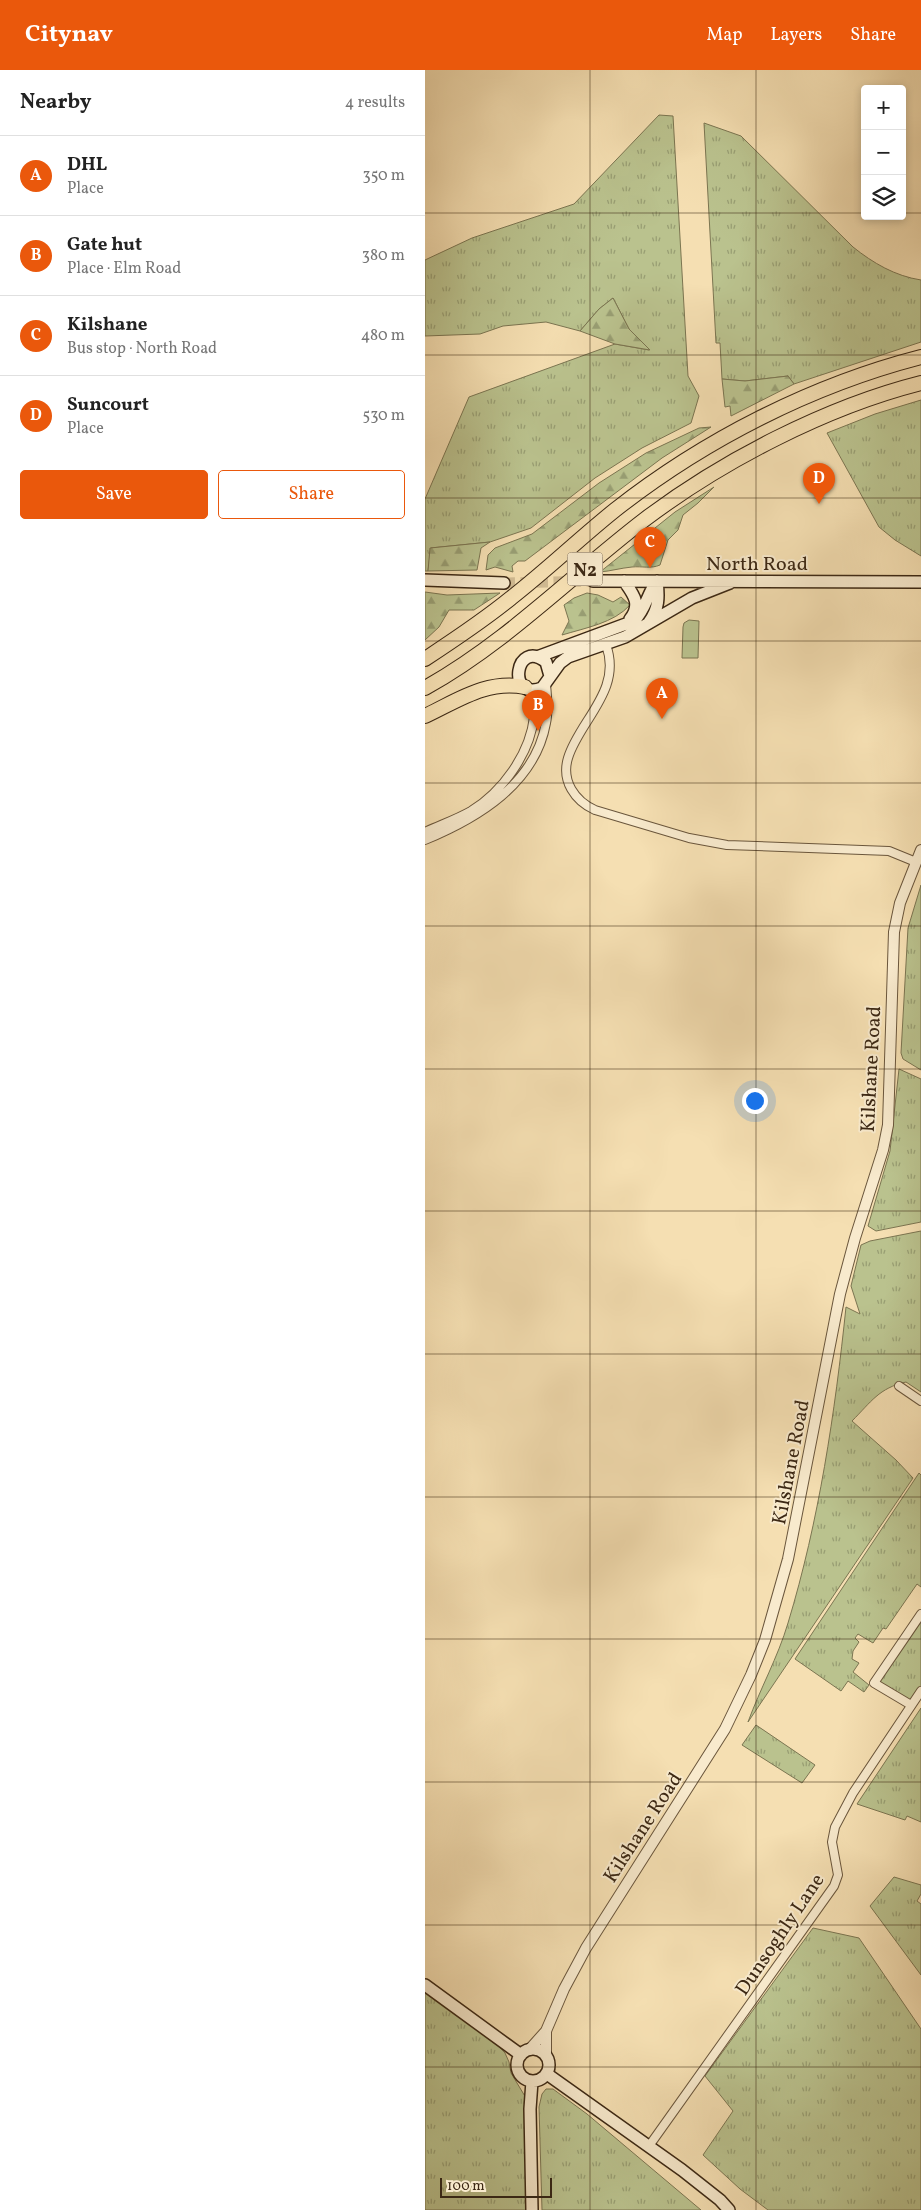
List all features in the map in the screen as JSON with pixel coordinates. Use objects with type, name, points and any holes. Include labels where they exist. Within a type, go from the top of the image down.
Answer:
[{"type":"highway","name":"N2","points":[[425,659],[475,626],[511,598],[616,510],[698,454],[792,403],[851,379],[921,357]]},
{"type":"highway","name":"N2","points":[[425,688],[503,636],[644,520],[686,490],[785,434],[826,416],[921,383]]},
{"type":"highway","points":[[425,716],[481,689],[495,685],[505,684],[529,688]]},
{"type":"main road","points":[[425,580],[504,582]]},
{"type":"main road","name":"North Road","points":[[593,581],[921,582]]},
{"type":"main road","points":[[624,581],[636,598],[636,607],[633,616],[624,625]]},
{"type":"main road","points":[[649,623],[657,609],[659,598],[657,581]]},
{"type":"main road","points":[[657,581],[650,590],[645,608],[639,616],[624,625],[537,657],[526,659],[519,668],[518,678],[529,688],[537,689],[548,680],[568,657],[606,645],[632,634],[691,598],[733,582]]},
{"type":"main road","points":[[537,657],[546,662],[548,680]]},
{"type":"main road","points":[[425,1985],[525,2053]]},
{"type":"main road","points":[[538,2050],[546,2055],[549,2064],[547,2074],[541,2080],[532,2081],[523,2078],[518,2069],[519,2059],[525,2053],[538,2050]]},
{"type":"main road","points":[[547,2074],[649,2146],[720,2200],[729,2210]]},
{"type":"main road","points":[[532,2081],[530,2109],[532,2210]]},
{"type":"street","points":[[606,645],[609,657],[604,692],[572,750],[566,770],[574,795],[583,804],[595,810],[707,842],[727,845],[889,851],[916,862]]},
{"type":"street","points":[[425,840],[455,827],[480,813],[516,782],[532,761],[544,733],[547,714],[548,680]]},
{"type":"street","points":[[425,832],[471,811],[493,794],[510,775],[533,727],[535,707],[529,688]]},
{"type":"street","name":"Kilshane Road","points":[[546,2055],[547,2031],[564,1988],[586,1948],[725,1728],[751,1675],[778,1599],[792,1541],[842,1286],[883,1150],[888,1125],[894,932],[900,903],[921,850]]},
{"type":"street","points":[[899,1386],[921,1401]]},
{"type":"street","points":[[911,1706],[874,1683],[921,1614]]},
{"type":"street","name":"Dunsoghly Lane","points":[[649,2146],[834,1886],[838,1875],[833,1842],[835,1827],[853,1793],[921,1691]]},
{"type":"street","name":"Kilshane Road","points":[[525,2053],[547,2031]]},
{"type":"green space","points":[[659,115],[673,116],[688,376],[699,396],[691,423],[642,448],[595,478],[531,528],[490,542],[431,548],[428,571],[425,571],[425,499],[469,397],[615,344],[649,350],[629,329],[613,298],[599,309],[580,331],[546,322],[503,326],[480,334],[425,336],[425,260],[472,238],[574,204]]},
{"type":"green space","points":[[704,123],[741,136],[861,253],[893,272],[921,280],[921,342],[794,384],[788,376],[745,381],[722,379],[720,343],[716,343]]},
{"type":"green space","points":[[613,298],[629,329],[650,350],[615,344],[580,331],[599,309]]},
{"type":"green space","points":[[788,376],[794,384],[731,416],[730,406],[725,407],[722,379],[745,381]]},
{"type":"green space","points":[[921,400],[921,556],[895,540],[879,527],[827,433],[875,414]]},
{"type":"green space","points":[[711,427],[662,458],[525,561],[518,561],[512,566],[513,572],[495,567],[486,570],[488,555],[495,548],[532,534],[599,483],[646,453],[699,428]]},
{"type":"green space","points":[[714,487],[683,515],[678,530],[668,540],[660,565],[628,567],[600,572],[675,512]]},
{"type":"green space","points":[[490,542],[481,548],[477,570],[428,571],[430,548]]},
{"type":"green space","points":[[425,592],[447,595],[500,593],[474,610],[449,610],[439,627],[425,640]]},
{"type":"green space","points":[[587,593],[598,595],[613,602],[621,597],[630,605],[608,621],[562,635],[569,621],[564,605],[574,598]]},
{"type":"green space","points":[[689,620],[699,621],[698,658],[682,658],[683,627],[684,623]]},
{"type":"green space","points":[[921,885],[921,1070],[903,1059],[901,1053],[908,928]]},
{"type":"green space","points":[[899,1069],[921,1079],[921,1222],[876,1231],[868,1226],[890,1151]]},
{"type":"green space","points":[[921,1231],[921,1392],[906,1382],[889,1388],[876,1397],[852,1421],[896,1460],[913,1478],[748,1722],[784,1636],[809,1546],[825,1466],[837,1387],[846,1307],[860,1314],[851,1286],[861,1245],[870,1241]]},
{"type":"green space","points":[[919,1473],[921,1475],[921,1587],[917,1584],[886,1629],[883,1628],[873,1643],[858,1634],[855,1638],[859,1642],[853,1651],[852,1659],[859,1663],[853,1672],[869,1685],[864,1692],[848,1681],[841,1691],[795,1659]]},
{"type":"green space","points":[[921,1618],[921,1686],[910,1702],[878,1682]]},
{"type":"green space","points":[[921,1708],[921,1822],[907,1816],[905,1820],[857,1804]]},
{"type":"green space","points":[[756,1725],[815,1765],[802,1783],[742,1745]]},
{"type":"green space","points":[[894,1877],[921,1885],[921,1894],[917,1901],[921,1904],[921,1975],[870,1906]]},
{"type":"green space","points":[[813,1928],[859,1938],[921,2029],[921,2210],[768,2210],[740,2189],[703,2155],[733,2111],[705,2076]]},
{"type":"green space","points":[[425,1991],[495,2042],[505,2053],[511,2073],[526,2098],[528,2210],[425,2210]]},
{"type":"green space","points":[[546,2089],[553,2089],[587,2114],[701,2210],[542,2210],[539,2107],[542,2094]]},
{"type":"tunnel","points":[[504,583],[593,581]]},
{"type":"place","name":"Suncourt","points":[[819,504]]},
{"type":"place","name":"Kilshane","points":[[650,568]]},
{"type":"place","name":"DHL","points":[[662,719]]},
{"type":"place","name":"Gate hut","points":[[538,731]]}]
